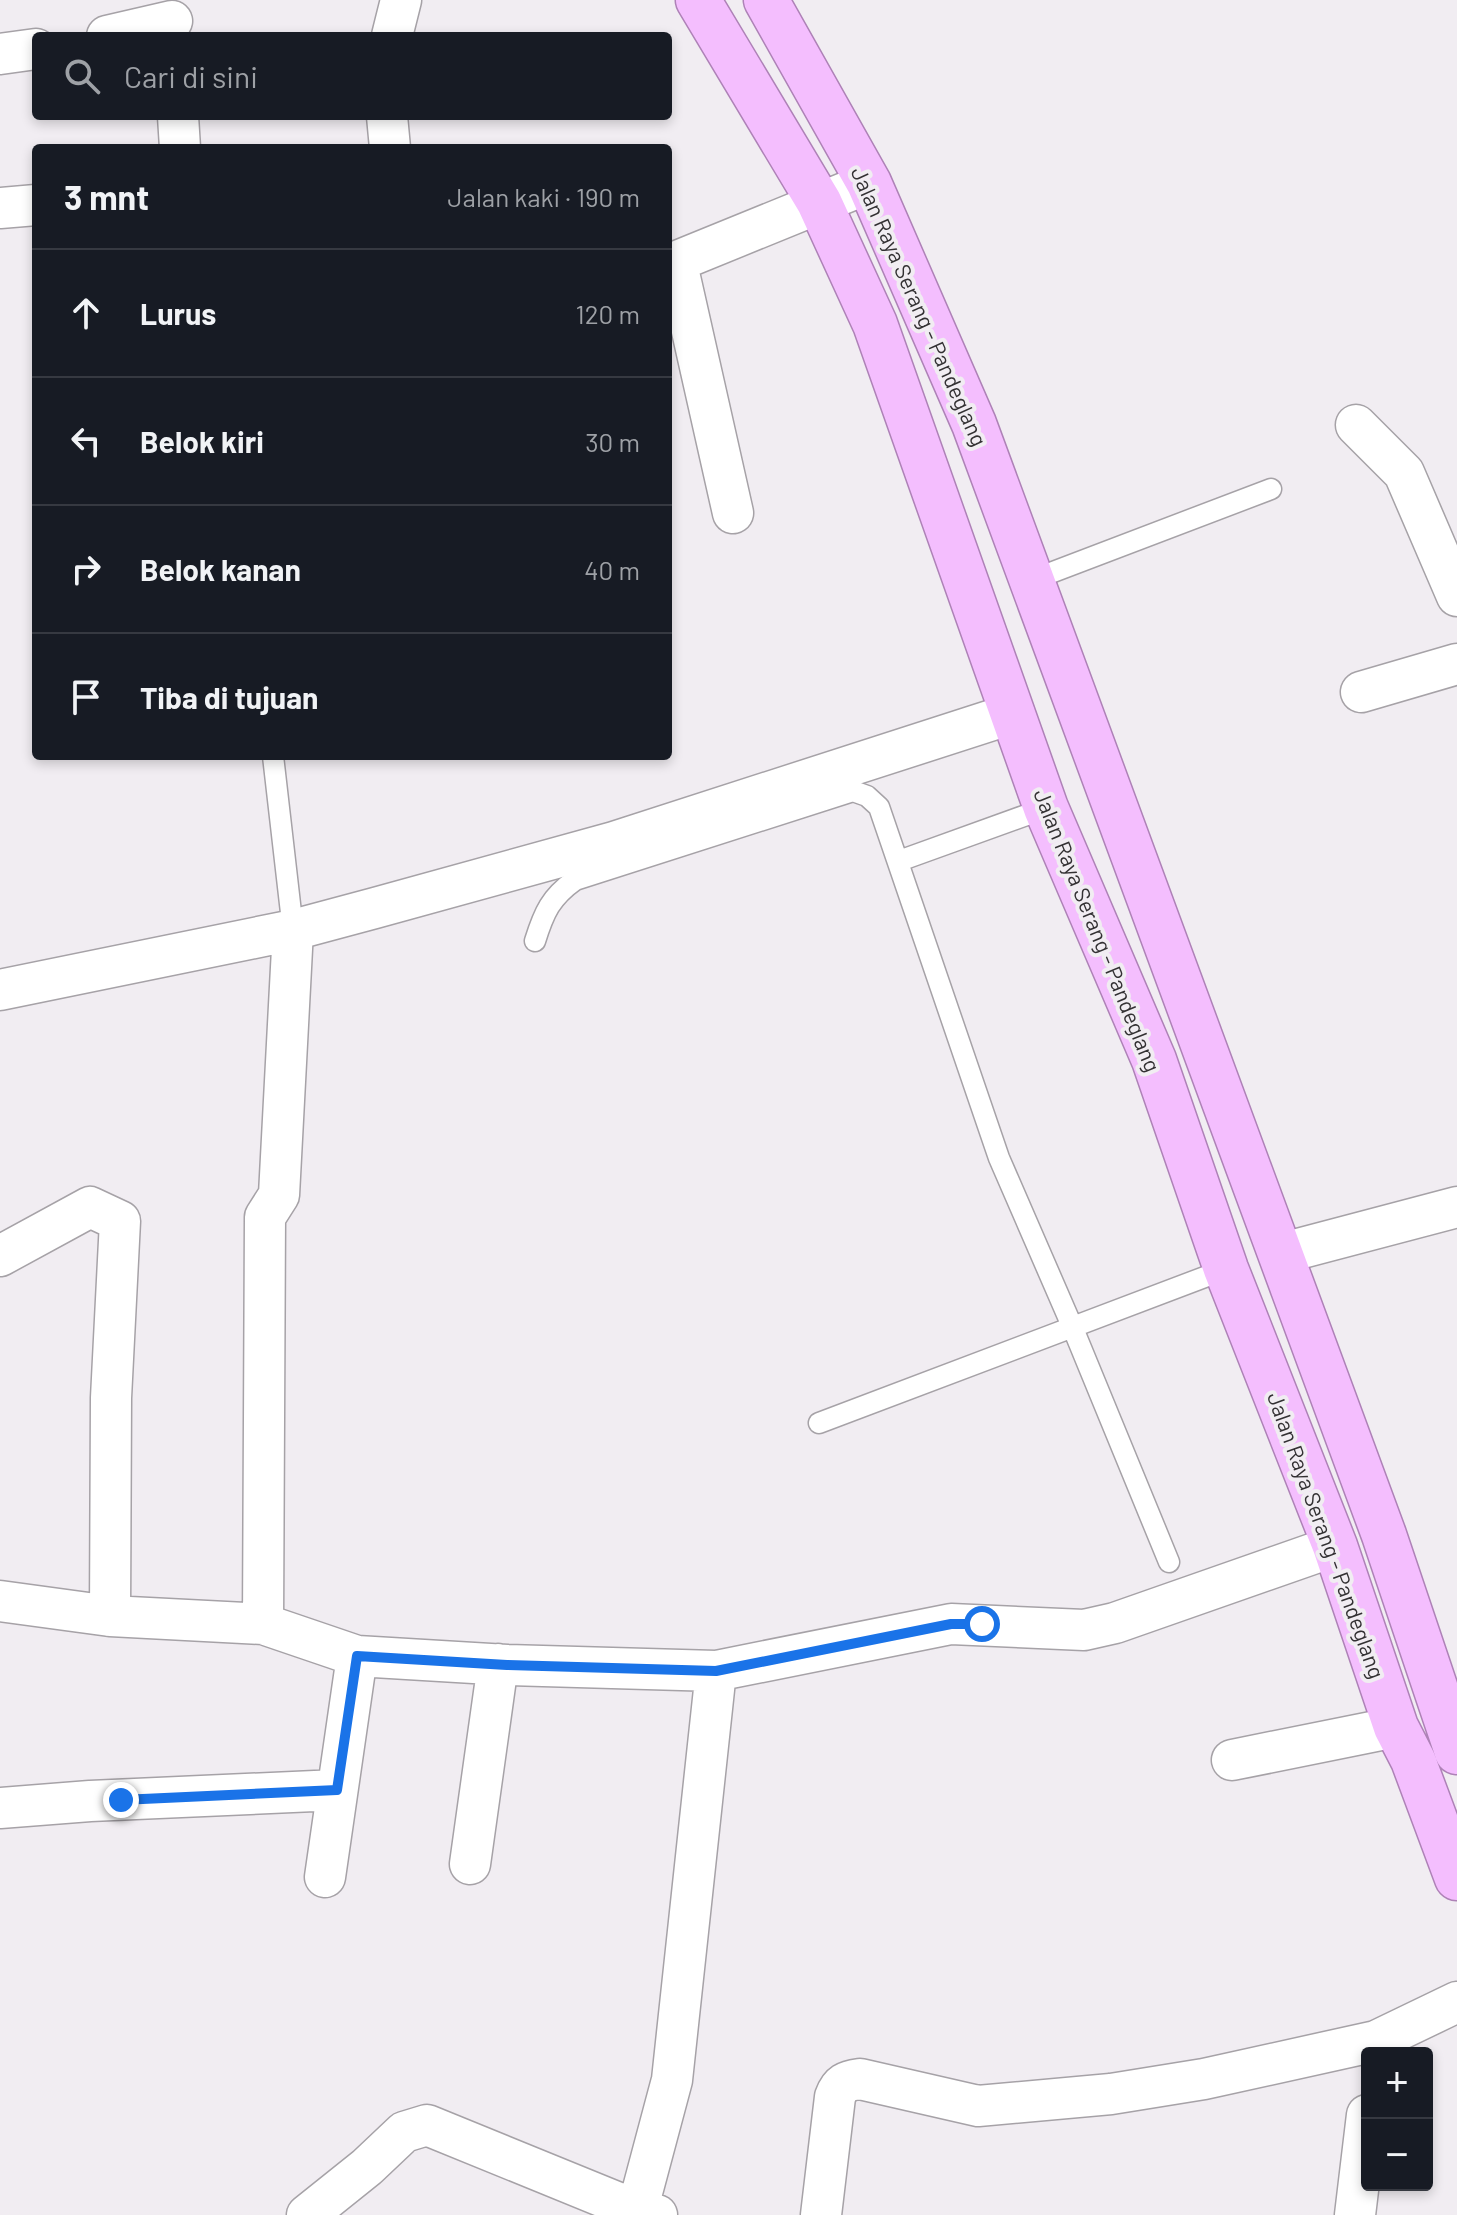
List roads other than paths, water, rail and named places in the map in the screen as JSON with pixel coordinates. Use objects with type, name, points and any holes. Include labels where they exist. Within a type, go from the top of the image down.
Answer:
[{"type":"highway","name":"Jalan Raya Serang - Pandeglang","points":[[698,0],[819,202],[875,324],[1046,808],[1154,1060],[1226,1269],[1335,1546],[1405,1744],[1457,1878]]},
{"type":"highway","name":"Jalan Raya Serang - Pandeglang","points":[[766,0],[869,183],[974,424],[1384,1535],[1444,1669],[1456,1748]]},
{"type":"highway","points":[[1405,1744],[1456,1748]]},
{"type":"street","points":[[393,32],[401,0]]},
{"type":"street","points":[[122,32],[171,19]]},
{"type":"street","points":[[0,54],[32,50]]},
{"type":"street","points":[[178,120],[180,144]]},
{"type":"street","points":[[387,120],[390,144]]},
{"type":"street","points":[[733,513],[677,264],[680,260],[869,183]]},
{"type":"street","points":[[0,208],[32,205]]},
{"type":"street","points":[[1356,425],[1404,473],[1457,596]]},
{"type":"street","points":[[1361,692],[1457,664]]},
{"type":"street","points":[[0,990],[293,930],[614,842],[1014,713]]},
{"type":"street","points":[[263,1624],[265,1217],[279,1195],[293,930]]},
{"type":"street","points":[[0,1256],[90,1207],[120,1221],[111,1398],[110,1616]]},
{"type":"street","points":[[1279,1254],[1457,1207]]},
{"type":"street","points":[[0,1601],[110,1616],[263,1624],[357,1656],[716,1671],[951,1624],[1084,1630],[1115,1623],[1335,1546]]},
{"type":"street","points":[[325,1877],[357,1656]]},
{"type":"street","points":[[470,1864],[498,1664]]},
{"type":"street","points":[[307,2215],[367,2167],[404,2132],[427,2125],[643,2214],[672,2080],[716,1671]]},
{"type":"street","points":[[1232,1760],[1405,1744]]},
{"type":"street","points":[[0,1808],[337,1790]]},
{"type":"street","points":[[1375,2047],[1457,2002]]},
{"type":"street","points":[[821,2215],[835,2097],[841,2084],[850,2080],[860,2079],[978,2106],[1111,2094],[1361,2050]]},
{"type":"street","points":[[1355,2215],[1367,2119]]},
{"type":"lane","points":[[1032,580],[1271,489]]},
{"type":"lane","points":[[273,760],[293,930]]},
{"type":"lane","points":[[535,941],[543,917],[557,893],[575,880],[853,791],[867,796],[879,807],[999,1158],[1169,1562]]},
{"type":"lane","points":[[899,861],[1046,808]]},
{"type":"lane","points":[[819,1423],[1226,1269]]}]
